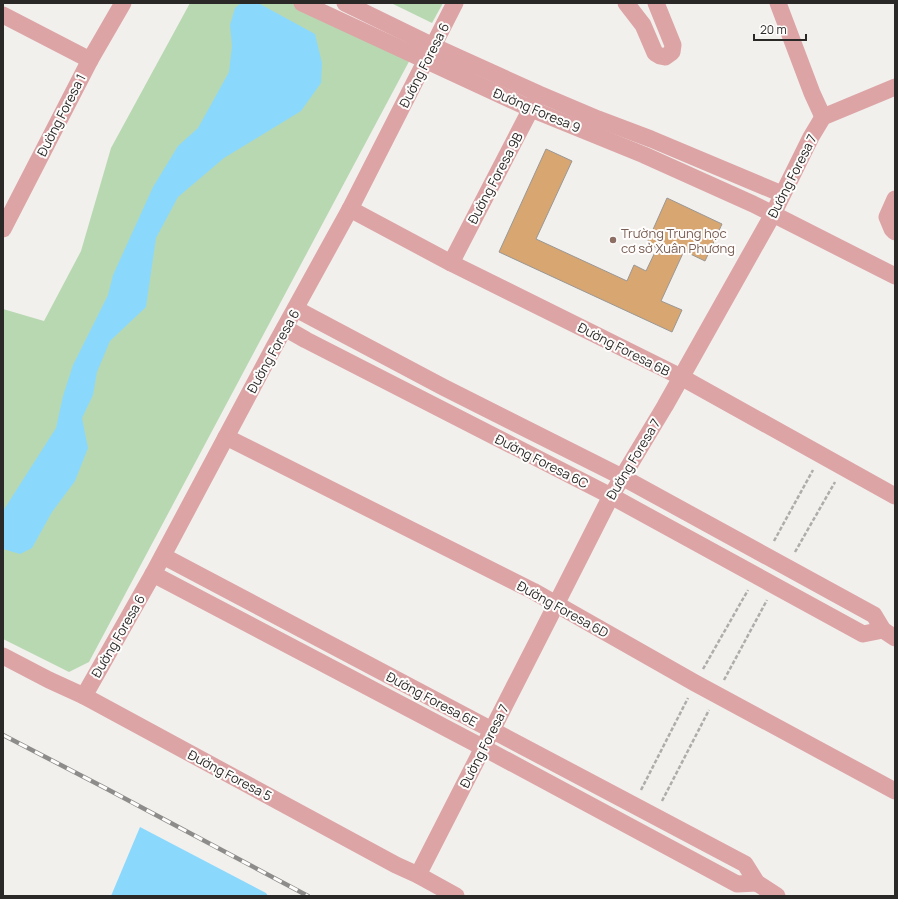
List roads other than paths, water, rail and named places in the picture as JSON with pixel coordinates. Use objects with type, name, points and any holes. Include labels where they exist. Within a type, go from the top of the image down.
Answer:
[{"type":"street","name":"Đường Foresa 1","points":[[3,229],[90,60],[123,3]]},
{"type":"street","name":"Đường Foresa 9","points":[[302,3],[539,94],[782,194]]},
{"type":"street","name":"Đường Foresa 9","points":[[345,3],[429,53],[531,109],[637,152],[773,214],[895,276]]},
{"type":"street","name":"Đường Foresa 6","points":[[84,696],[163,556],[350,209],[455,3]]},
{"type":"street","points":[[626,3],[643,25],[656,53],[665,57],[672,52],[673,46],[656,3]]},
{"type":"street","points":[[778,3],[812,93],[823,117],[895,87]]},
{"type":"street","points":[[3,15],[90,60]]},
{"type":"street","name":"Đường Foresa 9B","points":[[451,263],[539,94]]},
{"type":"street","name":"Đường Foresa 7","points":[[418,875],[611,496],[681,378],[773,214],[811,137],[823,117]]},
{"type":"street","points":[[894,201],[887,217],[892,229],[895,232]]},
{"type":"street","name":"Đường Foresa 6B","points":[[350,209],[451,263],[681,378],[895,496]]},
{"type":"street","name":"Đường Foresa 6C","points":[[296,309],[443,387],[622,477],[874,615],[889,634]]},
{"type":"street","name":"Đường Foresa 6C","points":[[285,328],[319,347],[611,496],[863,634],[889,634]]},
{"type":"street","name":"Đường Foresa 6D","points":[[226,437],[526,587],[695,683],[895,791]]},
{"type":"street","name":"Đường Foresa 6E","points":[[163,556],[745,864],[756,883],[778,896]]},
{"type":"street","name":"Đường Foresa 6E","points":[[153,574],[482,747],[737,884],[756,883]]},
{"type":"street","name":"Đường Foresa 5","points":[[3,656],[84,696],[396,866],[418,875],[456,896]]},
{"type":"water","points":[[241,3],[260,4],[315,34],[322,63],[321,83],[301,111],[224,158],[178,197],[156,238],[146,307],[110,341],[97,372],[93,395],[82,418],[88,448],[75,481],[52,512],[32,548],[20,554],[3,549],[3,511],[56,428],[63,396],[73,365],[108,295],[113,275],[153,187],[178,146],[198,128],[229,72],[232,46],[230,25],[235,8]]},
{"type":"water","points":[[140,827],[266,893],[268,896],[111,896]]},
{"type":"railway","points":[[3,735],[308,896]]},
{"type":"place","name":"Trường Trung học cơ sở Xuân Phương","points":[[613,240]]}]
